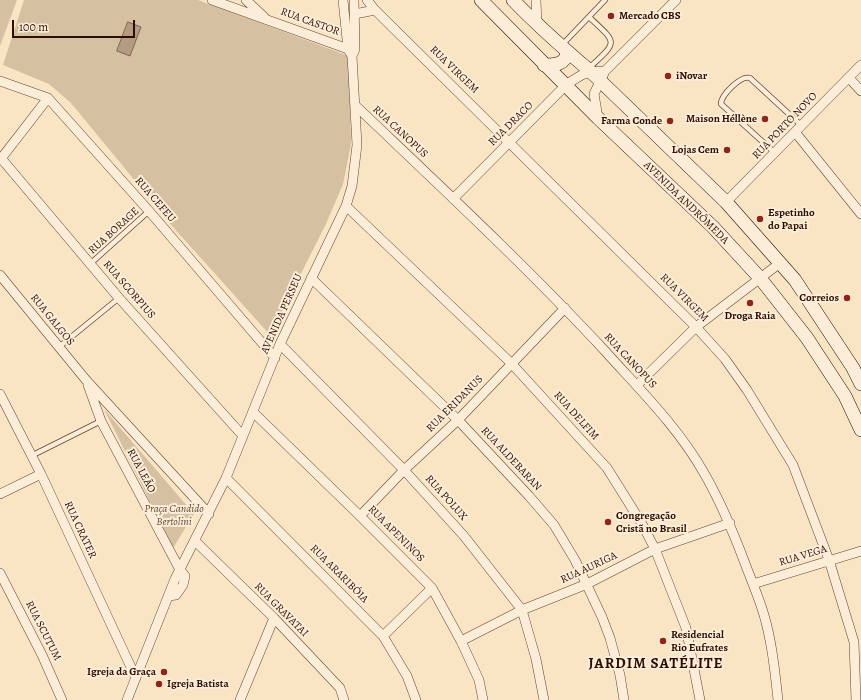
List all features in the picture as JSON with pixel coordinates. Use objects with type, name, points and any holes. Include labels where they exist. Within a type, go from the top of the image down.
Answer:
[{"type":"main road","name":"AVENIDA ANDRÔMEDA","points":[[481,0],[544,65],[712,227],[760,278],[807,338],[845,396],[861,430]]},
{"type":"main road","points":[[513,0],[564,49],[589,70],[603,76],[726,202],[795,280],[853,368],[861,384]]},
{"type":"main road","points":[[544,65],[555,65],[561,63],[567,56],[564,49]]},
{"type":"street","name":"RUA CASTOR","points":[[212,0],[352,51]]},
{"type":"street","points":[[246,0],[267,19]]},
{"type":"street","name":"AVENIDA PERSEU","points":[[127,700],[168,596],[176,594],[183,585],[185,576],[180,570],[226,478],[280,344],[346,206],[352,186],[357,145],[352,51],[343,0]]},
{"type":"street","name":"AVENIDA PERSEU","points":[[352,51],[355,14],[354,0]]},
{"type":"street","name":"RUA VIRGEM","points":[[367,0],[375,10],[696,327],[725,359],[747,390],[793,465],[829,560],[854,642],[856,700]]},
{"type":"street","points":[[536,0],[537,24]]},
{"type":"street","points":[[598,118],[594,94],[603,76],[676,0]]},
{"type":"street","points":[[355,14],[375,10]]},
{"type":"street","name":"RUA PORTO NOVO","points":[[726,202],[861,65]]},
{"type":"street","name":"RUA DRACO","points":[[453,199],[566,85],[589,70]]},
{"type":"street","points":[[849,78],[861,91]]},
{"type":"street","name":"RUA CEFEU","points":[[0,81],[48,98],[149,211],[275,358]]},
{"type":"street","points":[[0,158],[48,98]]},
{"type":"street","name":"RUA CANOPUS","points":[[356,106],[565,308],[637,385],[683,440],[704,473],[730,523],[753,584],[764,616],[774,662],[778,700]]},
{"type":"street","points":[[798,129],[861,214]]},
{"type":"street","name":"RUA SCORPIUS","points":[[0,158],[119,298],[243,436]]},
{"type":"street","name":"RUA DELFIM","points":[[346,206],[511,363],[607,468],[642,524],[655,549],[686,628],[700,700]]},
{"type":"street","points":[[637,385],[696,327],[780,263]]},
{"type":"street","name":"RUA GALGOS","points":[[0,275],[86,380]]},
{"type":"street","name":"RUA ALDEBARAN","points":[[311,278],[458,420],[554,525],[575,560],[602,617],[610,638],[620,675],[624,700]]},
{"type":"street","name":"RUA ERIDANUS","points":[[360,516],[404,470],[458,420],[565,308]]},
{"type":"street","name":"RUA POLUX","points":[[280,344],[404,470],[464,536],[522,610],[536,659],[544,700]]},
{"type":"street","points":[[86,380],[209,514]]},
{"type":"street","name":"RUA LEÃO","points":[[86,380],[101,421],[180,570]]},
{"type":"street","name":"RUA CRATER","points":[[0,394],[40,474],[136,678]]},
{"type":"street","name":"RUA APENINOS","points":[[253,412],[432,588],[480,680],[483,700]]},
{"type":"street","points":[[0,494],[40,474]]},
{"type":"street","name":"RUA ARARIBÓIA","points":[[226,478],[383,636],[407,676],[416,700]]},
{"type":"street","name":"RUA AURIGA","points":[[461,641],[522,610],[587,584],[655,549],[730,523]]},
{"type":"street","name":"RUA GRAVATAI","points":[[194,541],[274,618],[340,688],[344,700]]},
{"type":"street","name":"RUA VEGA","points":[[753,584],[861,551]]},
{"type":"street","name":"RUA SCUTUM","points":[[0,573],[42,655],[62,700]]},
{"type":"street","points":[[383,636],[432,588]]},
{"type":"street","points":[[240,700],[274,618]]},
{"type":"lane","points":[[564,49],[588,17],[605,0]]},
{"type":"lane","points":[[588,17],[607,34],[611,41],[607,51],[589,70]]},
{"type":"lane","points":[[775,153],[721,104],[723,97],[742,78],[750,78],[798,129]]},
{"type":"lane","name":"RUA BORAGE","points":[[90,264],[149,211]]},
{"type":"lane","points":[[59,347],[119,298]]},
{"type":"lane","points":[[31,456],[101,421]]},
{"type":"green space","points":[[0,0],[17,0],[0,46]]},
{"type":"green space","points":[[24,0],[198,0],[349,56],[351,144],[343,184],[326,224],[270,335],[173,227],[71,103],[49,84],[3,65]]},
{"type":"green space","name":"Praça Candido Bertolini","points":[[104,409],[194,514],[173,548]]},
{"type":"shaded area","points":[[128,22],[141,27],[130,56],[117,51]]},
{"type":"place","name":"Mercado CBS","points":[[611,16]]},
{"type":"place","name":"iNovar","points":[[668,76]]},
{"type":"place","name":"Maison Héllène","points":[[765,119]]},
{"type":"place","name":"Farma Conde","points":[[670,121]]},
{"type":"place","name":"Lojas Cem","points":[[727,150]]},
{"type":"place","name":"Espetinho do Papai","points":[[760,219]]},
{"type":"place","name":"Correios","points":[[847,298]]},
{"type":"place","name":"Droga Raia","points":[[750,303]]},
{"type":"place","name":"Congregação Cristã no Brasil","points":[[608,522]]},
{"type":"place","name":"Residencial Rio Eufrates","points":[[663,641]]},
{"type":"place","name":"Igreja da Graça","points":[[164,672]]},
{"type":"place","name":"Igreja Batista","points":[[159,684]]},
{"type":"district","name":"JARDIM SATÉLITE","points":[[656,664]]}]
